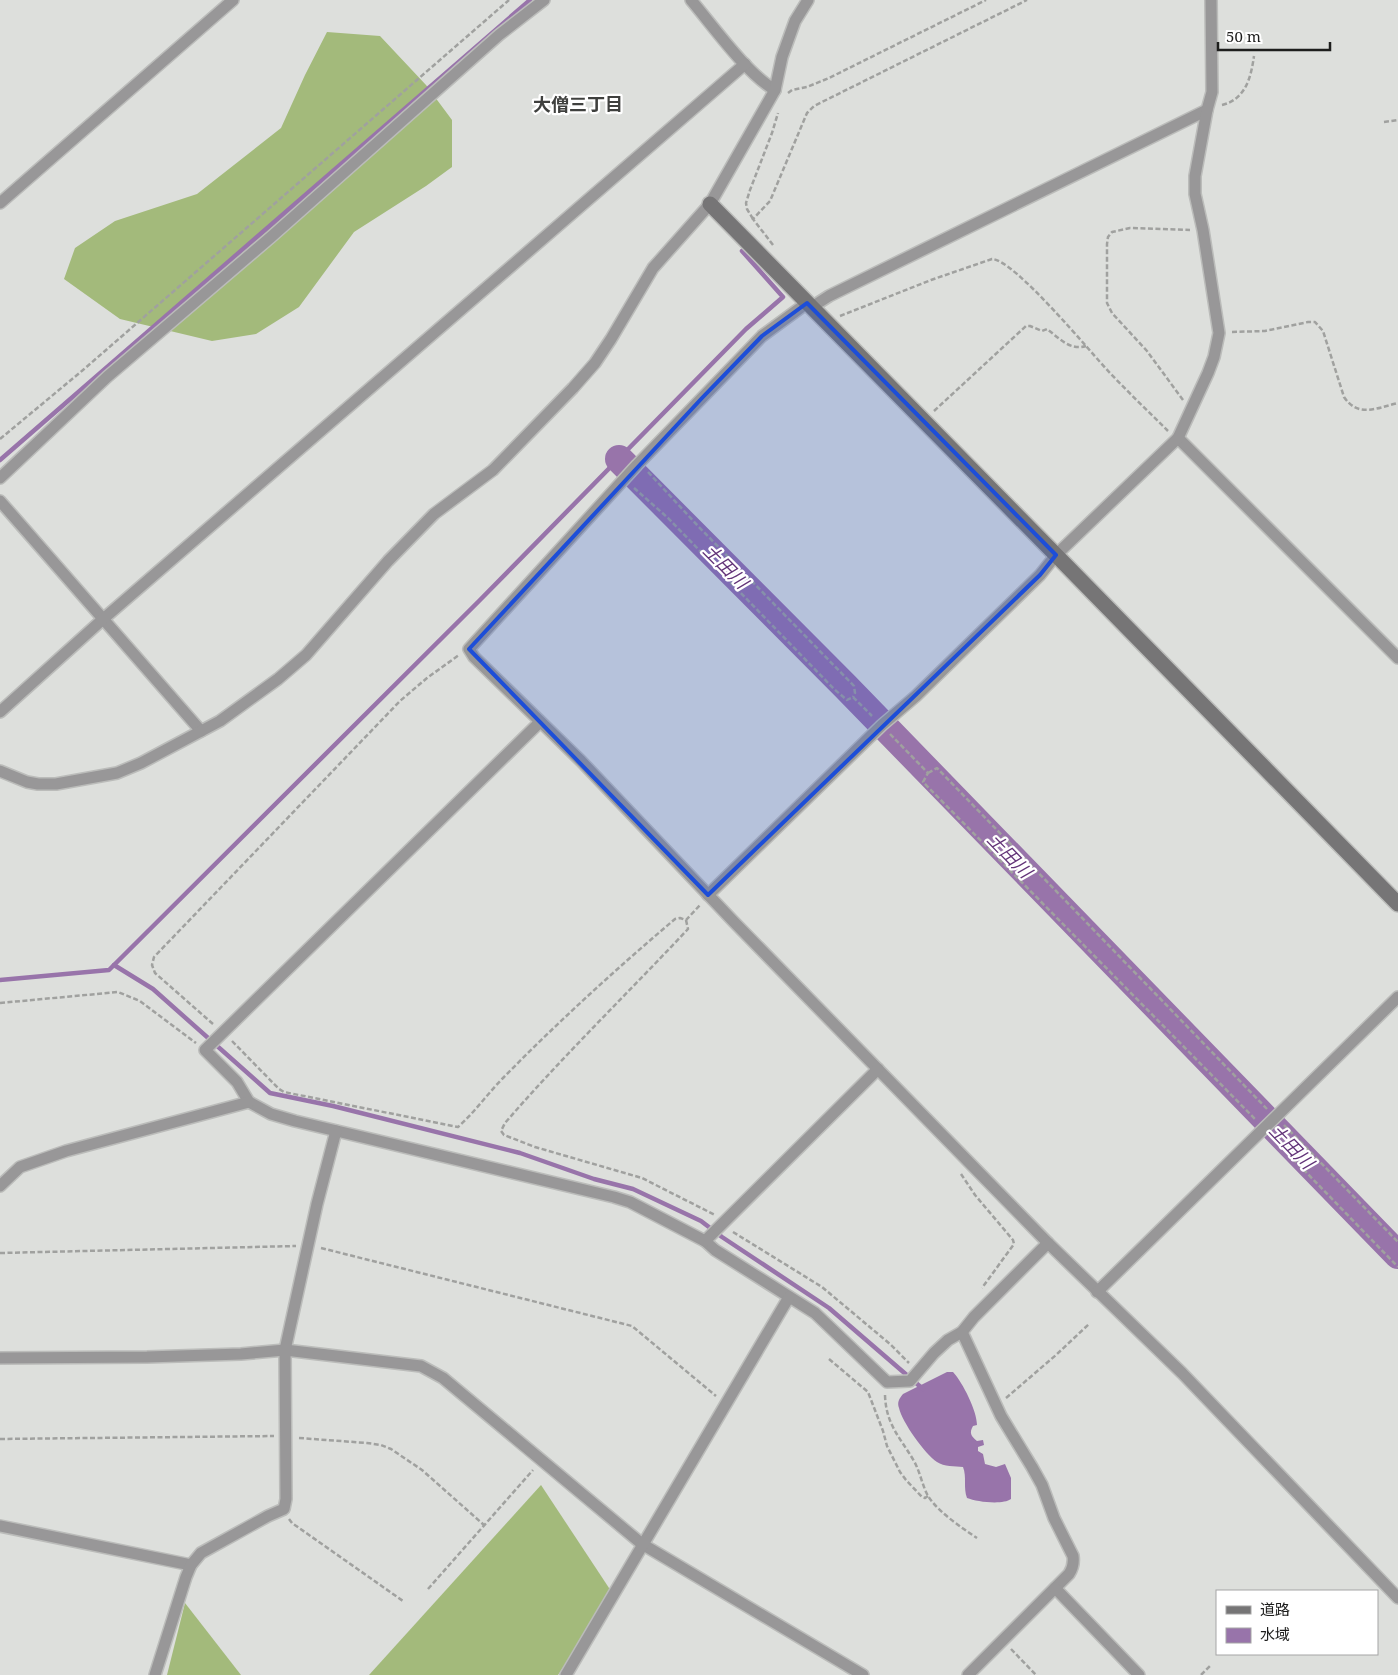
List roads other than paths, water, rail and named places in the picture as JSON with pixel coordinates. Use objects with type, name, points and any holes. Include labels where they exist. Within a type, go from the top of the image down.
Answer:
[{"type":"street","points":[[0,203],[233,0]]},
{"type":"street","points":[[0,478],[107,377],[271,237],[500,35],[544,0]]},
{"type":"street","points":[[691,0],[745,64],[777,94]]},
{"type":"street","points":[[0,771],[38,784],[56,784],[117,773],[220,721],[278,680],[306,655],[388,560],[434,514],[493,470],[595,363],[652,268],[710,204],[777,94],[782,57],[795,21],[808,0]]},
{"type":"street","points":[[708,895],[882,726],[916,696],[1040,575],[1056,554],[1178,438],[1208,373],[1219,333],[1203,230],[1195,194],[1195,176],[1212,92],[1211,0]]},
{"type":"street","points":[[0,712],[102,620],[745,64]]},
{"type":"street","points":[[1208,108],[809,305],[762,336],[642,468],[469,650],[581,761],[708,895],[1048,1243],[1182,1373],[1398,1598]]},
{"type":"street","points":[[710,204],[1398,904]]},
{"type":"street","points":[[1178,438],[1398,658]]},
{"type":"street","points":[[0,501],[102,620],[201,731]]},
{"type":"street","points":[[540,722],[205,1050],[237,1082],[248,1102],[271,1114],[614,1196],[630,1202],[705,1241],[715,1250],[764,1279],[815,1313],[887,1382],[910,1381],[934,1353],[948,1340],[962,1332],[974,1317],[1048,1243]]},
{"type":"street","points":[[1097,1292],[1398,997]]},
{"type":"street","points":[[705,1241],[878,1069]]},
{"type":"street","points":[[0,1186],[20,1167],[66,1151],[248,1102]]},
{"type":"street","points":[[155,1675],[191,1565],[200,1553],[284,1509],[286,1500],[284,1436],[285,1350],[307,1246],[336,1131]]},
{"type":"street","points":[[566,1675],[789,1297]]},
{"type":"street","points":[[962,1332],[996,1405],[1035,1473],[1073,1556],[1073,1568],[968,1675]]},
{"type":"street","points":[[0,1358],[147,1357],[241,1354],[285,1350],[421,1366],[443,1378],[540,1461],[642,1544],[862,1675]]},
{"type":"street","points":[[0,1526],[191,1565]]},
{"type":"street","points":[[1055,1588],[1139,1675]]},
{"type":"water","points":[[947,1372],[953,1372],[957,1377],[972,1405],[977,1425],[973,1426],[971,1434],[977,1441],[983,1440],[984,1445],[978,1447],[978,1451],[983,1454],[985,1464],[996,1467],[1005,1464],[1011,1478],[1011,1499],[1007,1501],[990,1502],[967,1498],[963,1467],[943,1465],[932,1458],[915,1437],[901,1414],[898,1402],[903,1394]]},
{"type":"waterway","points":[[0,460],[530,0]]},
{"type":"waterway","points":[[0,980],[109,970],[479,601],[746,329],[783,297],[742,251]]},
{"type":"waterway","name":"土田川","points":[[619,459],[845,686],[1398,1255]]},
{"type":"waterway","points":[[114,965],[153,989],[270,1093],[333,1106],[520,1153],[594,1179],[633,1189],[701,1221],[829,1308],[923,1389]]},
{"type":"district","name":"大僧三丁目","points":[[578,104]]}]
